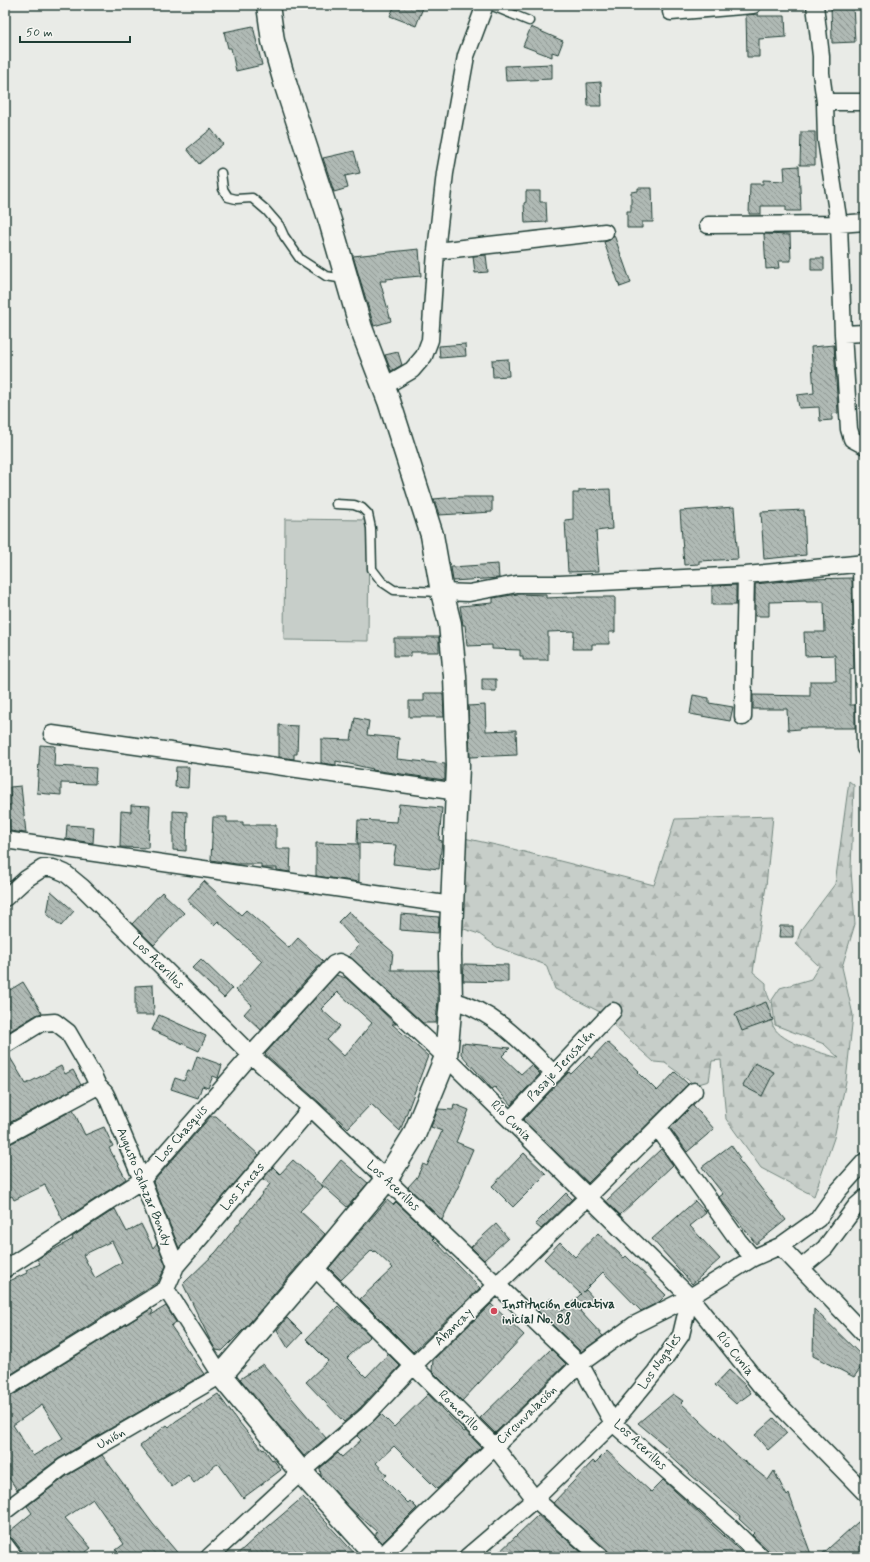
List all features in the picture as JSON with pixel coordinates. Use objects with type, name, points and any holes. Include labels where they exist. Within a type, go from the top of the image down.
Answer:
[{"type":"street","points":[[221,1375],[314,1267],[386,1180],[414,1135],[446,1057],[451,1000],[452,905],[458,792],[455,676],[450,624],[442,592],[432,535],[383,387],[361,328],[330,222],[286,86],[273,41],[268,5]]},
{"type":"street","points":[[383,387],[412,370],[424,356],[430,340],[436,251],[444,173],[466,56],[485,5]]},
{"type":"street","points":[[671,12],[752,5]]},
{"type":"street","points":[[815,5],[825,102],[826,140],[839,224],[843,334],[849,429],[852,439],[865,446]]},
{"type":"street","points":[[825,102],[865,102]]},
{"type":"street","points":[[708,225],[839,224],[865,222]]},
{"type":"street","points":[[436,251],[605,232]]},
{"type":"street","points":[[843,334],[865,333]]},
{"type":"street","points":[[442,592],[470,593],[517,584],[560,584],[746,575],[863,564],[865,748]]},
{"type":"street","points":[[743,717],[746,575]]},
{"type":"street","points":[[52,734],[458,792]]},
{"type":"street","points":[[5,840],[452,905]]},
{"type":"street","name":"Los Acerillos","points":[[5,898],[26,879],[43,868],[53,868],[65,873],[82,887],[251,1055],[311,1108],[580,1364],[613,1423],[727,1524],[760,1557]]},
{"type":"street","name":"Río Cunia","points":[[251,1055],[334,964],[339,962],[347,966],[446,1057],[690,1296],[760,1385],[865,1493]]},
{"type":"street","points":[[451,1000],[462,1003],[498,1023],[524,1044],[554,1074]]},
{"type":"street","name":"Pasaje Jerusalén","points":[[510,1120],[613,1011]]},
{"type":"street","name":"Augusto Salazar Bondy","points":[[5,1045],[41,1023],[48,1021],[55,1022],[68,1032],[98,1086],[107,1097],[176,1266]]},
{"type":"street","name":"Los Chasquis","points":[[5,1269],[142,1180],[251,1055]]},
{"type":"street","points":[[5,1136],[98,1086]]},
{"type":"street","name":"Abancay","points":[[209,1557],[301,1472],[366,1415],[414,1365],[588,1197],[694,1091]]},
{"type":"street","name":"Los Incas","points":[[176,1266],[311,1108]]},
{"type":"street","points":[[658,1128],[738,1240],[753,1258]]},
{"type":"street","points":[[690,1296],[753,1258],[780,1246],[818,1219],[838,1191],[865,1161]]},
{"type":"street","points":[[801,1268],[825,1248],[856,1206],[865,1198]]},
{"type":"street","points":[[780,1246],[865,1335]]},
{"type":"street","points":[[5,1389],[166,1289],[176,1266]]},
{"type":"street","name":"Romerillo","points":[[314,1267],[494,1446],[535,1498],[601,1557]]},
{"type":"street","points":[[166,1289],[221,1375],[301,1472],[379,1557]]},
{"type":"street","name":"Circunvalación","points":[[379,1557],[580,1364],[634,1325],[690,1296]]},
{"type":"street","name":"Los Nogales","points":[[467,1557],[535,1498],[613,1423],[655,1372],[681,1335],[690,1296]]},
{"type":"street","name":"Unión","points":[[5,1511],[63,1467],[221,1375]]},
{"type":"street","points":[[5,1545],[14,1557]]},
{"type":"lane","points":[[490,5],[529,21]]},
{"type":"lane","points":[[221,173],[223,188],[228,197],[236,199],[252,198],[266,210],[279,225],[284,236],[300,259],[326,276],[347,279]]},
{"type":"lane","points":[[336,504],[354,504],[362,508],[368,514],[371,528],[372,568],[382,582],[394,590],[442,592]]},
{"type":"green space","points":[[285,519],[369,520],[368,641],[284,640]]},
{"type":"green space","points":[[849,781],[854,785],[851,870],[855,924],[842,967],[853,1015],[846,1081],[834,1138],[814,1196],[761,1168],[726,1119],[721,1060],[712,1061],[709,1081],[695,1085],[665,1063],[654,1062],[615,1027],[615,1008],[600,1012],[555,989],[546,965],[497,947],[479,934],[452,925],[455,836],[505,847],[654,885],[675,819],[773,816],[766,886],[753,972],[766,983],[766,991],[771,1004],[772,1023],[777,1032],[793,1042],[839,1058],[824,1044],[775,1025],[772,1000],[780,988],[811,979],[819,966],[796,944],[802,928],[835,884]]},
{"type":"building","points":[[395,5],[424,5],[416,26],[390,16]]},
{"type":"building","points":[[831,5],[853,5],[855,42],[832,43]]},
{"type":"building","points":[[758,14],[758,16],[785,16],[786,37],[759,39],[759,57],[747,57],[746,15]]},
{"type":"building","points":[[253,26],[262,65],[236,71],[231,48],[228,48],[224,32]]},
{"type":"building","points":[[531,27],[563,41],[558,54],[552,52],[552,57],[523,46]]},
{"type":"building","points":[[552,64],[552,79],[506,81],[505,66]]},
{"type":"building","points":[[601,82],[602,106],[588,106],[587,83]]},
{"type":"building","points":[[211,129],[223,144],[199,164],[187,149]]},
{"type":"building","points":[[801,132],[815,132],[815,165],[800,165]]},
{"type":"building","points":[[354,151],[360,173],[345,176],[348,188],[334,192],[323,158]]},
{"type":"building","points":[[799,166],[801,211],[786,211],[786,206],[761,206],[761,214],[749,214],[750,184],[763,184],[763,180],[785,181],[784,167]]},
{"type":"building","points":[[638,188],[652,188],[653,222],[642,222],[642,228],[627,228],[627,211],[631,211],[631,192],[638,191]]},
{"type":"building","points":[[526,191],[540,191],[540,202],[546,202],[547,222],[525,223],[524,203],[526,202]]},
{"type":"building","points":[[764,234],[790,235],[791,261],[778,261],[779,268],[766,269]]},
{"type":"building","points":[[614,235],[631,283],[620,287],[604,242],[610,240]]},
{"type":"building","points":[[419,249],[421,276],[386,279],[386,281],[380,281],[391,321],[374,326],[353,256]]},
{"type":"building","points":[[486,255],[488,272],[475,273],[473,256]]},
{"type":"building","points":[[811,258],[824,258],[824,270],[811,270]]},
{"type":"building","points":[[465,344],[466,356],[440,358],[439,346]]},
{"type":"building","points":[[834,345],[838,413],[832,414],[832,420],[820,421],[819,407],[799,408],[797,395],[814,393],[811,347]]},
{"type":"building","points":[[398,352],[402,365],[391,371],[385,355]]},
{"type":"building","points":[[508,359],[509,376],[493,377],[492,360]]},
{"type":"building","points":[[610,489],[612,529],[596,531],[599,571],[568,572],[565,520],[573,519],[573,493],[579,493],[579,490]]},
{"type":"building","points":[[457,497],[492,497],[492,512],[439,515],[434,499]]},
{"type":"building","points":[[734,507],[738,559],[699,561],[699,564],[684,565],[680,511]]},
{"type":"building","points":[[804,510],[806,555],[764,559],[761,512]]},
{"type":"building","points":[[498,564],[499,578],[453,581],[451,567]]},
{"type":"building","points":[[852,578],[854,669],[850,670],[850,705],[855,705],[855,728],[800,728],[788,730],[787,709],[753,709],[753,695],[810,696],[810,681],[836,681],[835,655],[805,656],[804,632],[825,632],[824,602],[769,602],[769,616],[755,616],[755,584],[806,579]]},
{"type":"building","points":[[736,585],[736,605],[712,605],[712,586]]},
{"type":"building","points":[[518,594],[546,595],[546,598],[615,597],[615,632],[609,632],[609,644],[592,644],[592,649],[573,649],[574,631],[548,632],[548,660],[523,660],[523,656],[520,656],[520,650],[492,649],[492,645],[467,646],[465,625],[463,625],[460,606],[493,603],[493,598]]},
{"type":"building","points":[[439,637],[439,652],[411,652],[411,656],[394,656],[394,638]]},
{"type":"building","points":[[482,679],[496,679],[496,691],[482,691]]},
{"type":"building","points":[[424,693],[443,693],[444,717],[409,717],[409,701],[424,701]]},
{"type":"building","points":[[693,695],[709,698],[709,703],[733,707],[730,721],[690,714]]},
{"type":"building","points":[[485,705],[486,731],[516,730],[517,755],[470,757],[468,706]]},
{"type":"building","points":[[355,718],[369,721],[367,735],[399,738],[397,759],[445,764],[445,780],[372,770],[373,769],[336,761],[336,765],[321,763],[321,739],[351,740]]},
{"type":"building","points":[[279,725],[298,726],[297,754],[294,754],[294,759],[279,757]]},
{"type":"building","points":[[40,745],[55,746],[54,766],[96,768],[95,784],[61,783],[61,795],[37,793]]},
{"type":"building","points":[[176,767],[189,767],[188,788],[175,787]]},
{"type":"building","points":[[21,786],[26,833],[10,831],[8,805],[11,805],[10,787]]},
{"type":"building","points":[[399,804],[442,808],[439,840],[442,841],[439,869],[393,864],[396,845],[357,843],[358,820],[397,822]]},
{"type":"building","points":[[131,805],[150,806],[148,848],[120,847],[121,811],[131,812]]},
{"type":"building","points":[[173,811],[187,812],[186,851],[173,850]]},
{"type":"building","points":[[213,817],[227,817],[227,822],[243,822],[243,825],[276,825],[276,849],[291,849],[290,872],[277,870],[277,868],[261,868],[261,864],[236,864],[211,860]]},
{"type":"building","points":[[67,825],[94,827],[93,843],[66,839]]},
{"type":"building","points":[[316,843],[359,844],[359,882],[316,876]]},
{"type":"building","points":[[204,881],[241,915],[246,910],[289,948],[298,938],[323,961],[261,1030],[244,1014],[252,1005],[236,990],[262,961],[218,921],[214,925],[187,900]]},
{"type":"building","points":[[51,891],[74,911],[61,926],[47,914]]},
{"type":"building","points":[[162,892],[184,913],[154,945],[132,924]]},
{"type":"building","points":[[349,911],[368,931],[393,952],[391,970],[438,970],[436,1023],[423,1023],[349,956],[359,945],[338,922]]},
{"type":"building","points":[[401,914],[439,917],[438,933],[400,930]]},
{"type":"building","points":[[780,926],[793,926],[793,937],[779,937]]},
{"type":"building","points":[[201,959],[232,989],[224,998],[192,968]]},
{"type":"building","points":[[464,964],[508,965],[508,982],[463,981]]},
{"type":"building","points":[[336,975],[346,978],[396,1024],[392,1024],[428,1056],[400,1131],[371,1104],[348,1128],[265,1054]],"holes":[[[338,992],[372,1023],[344,1056],[327,1040],[340,1026],[321,1009]]]},
{"type":"building","points":[[23,982],[42,1013],[36,1015],[5,1034],[5,993]]},
{"type":"building","points":[[153,985],[154,1015],[135,1015],[135,986]]},
{"type":"building","points":[[766,1002],[773,1020],[742,1031],[735,1014]]},
{"type":"building","points":[[159,1015],[206,1036],[199,1051],[152,1030]]},
{"type":"building","points":[[607,1042],[639,1071],[638,1072],[657,1091],[675,1072],[688,1084],[588,1183],[523,1120],[569,1072],[571,1074],[589,1056],[591,1059]]},
{"type":"building","points":[[462,1043],[510,1048],[502,1056],[521,1074],[531,1065],[540,1074],[511,1105],[495,1087],[492,1089],[461,1054]]},
{"type":"building","points":[[5,1054],[8,1054],[26,1084],[61,1066],[65,1074],[73,1070],[81,1085],[5,1125]]},
{"type":"building","points":[[197,1056],[222,1065],[218,1078],[213,1076],[208,1088],[202,1086],[198,1098],[171,1089],[175,1078],[184,1081],[188,1070],[192,1071]]},
{"type":"building","points":[[755,1063],[774,1072],[762,1096],[743,1086]]},
{"type":"building","points":[[454,1104],[469,1110],[456,1142],[473,1149],[459,1182],[460,1183],[442,1220],[408,1187],[417,1177],[423,1164],[427,1166],[442,1131],[431,1127],[438,1109],[453,1110]]},
{"type":"building","points":[[693,1105],[714,1129],[687,1152],[670,1128]]},
{"type":"building","points":[[73,1110],[85,1135],[104,1127],[113,1146],[109,1148],[126,1179],[63,1220],[45,1185],[14,1200],[12,1196],[5,1199],[5,1145],[10,1144]]},
{"type":"building","points":[[211,1116],[216,1116],[259,1155],[179,1248],[153,1182]]},
{"type":"building","points":[[731,1145],[740,1158],[738,1159],[786,1220],[756,1244],[719,1197],[723,1194],[702,1167]]},
{"type":"building","points":[[661,1149],[673,1165],[620,1215],[606,1201]]},
{"type":"building","points":[[524,1153],[546,1174],[513,1207],[492,1186]]},
{"type":"building","points":[[293,1160],[323,1187],[300,1211],[325,1234],[245,1328],[222,1351],[216,1350],[183,1284],[216,1252],[270,1184],[263,1179],[273,1167],[280,1174]]},
{"type":"building","points":[[341,1160],[368,1183],[347,1207],[321,1184]]},
{"type":"building","points":[[566,1193],[572,1199],[541,1229],[535,1224]]},
{"type":"building","points":[[387,1200],[393,1205],[396,1202],[434,1238],[433,1239],[480,1288],[413,1352],[360,1299],[393,1268],[372,1250],[341,1280],[329,1268]]},
{"type":"building","points":[[695,1201],[706,1213],[690,1226],[720,1259],[692,1284],[652,1239]]},
{"type":"building","points":[[115,1209],[127,1232],[141,1224],[153,1248],[157,1243],[166,1266],[158,1282],[5,1378],[5,1283],[27,1273],[26,1270],[40,1264],[37,1259],[73,1239],[72,1237]],"holes":[[[112,1241],[122,1262],[95,1278],[83,1255]]]},
{"type":"building","points":[[496,1224],[508,1238],[484,1260],[471,1247]]},
{"type":"building","points":[[598,1233],[624,1258],[626,1256],[666,1295],[659,1302],[641,1311],[603,1272],[583,1292],[586,1290],[594,1299],[580,1311],[603,1336],[581,1352],[538,1311],[551,1298],[563,1311],[581,1294],[544,1259],[560,1242],[575,1257]]},
{"type":"building","points":[[491,1304],[524,1335],[462,1401],[432,1371],[433,1360]]},
{"type":"building","points":[[166,1306],[176,1322],[171,1326],[204,1374],[58,1459],[17,1490],[5,1472],[5,1398],[10,1397],[151,1309],[153,1311],[151,1315]],"holes":[[[42,1405],[63,1438],[33,1456],[13,1425]]]},
{"type":"building","points":[[338,1306],[370,1336],[347,1358],[366,1377],[388,1354],[400,1366],[360,1408],[344,1422],[306,1382],[328,1361],[306,1339]]},
{"type":"building","points":[[814,1309],[865,1359],[865,1362],[854,1377],[813,1356]]},
{"type":"building","points":[[287,1318],[302,1333],[288,1348],[277,1330]]},
{"type":"building","points":[[551,1349],[566,1364],[495,1433],[480,1418]]},
{"type":"building","points":[[263,1364],[326,1438],[304,1456],[240,1379]]},
{"type":"building","points":[[729,1370],[746,1386],[751,1393],[736,1404],[715,1385]]},
{"type":"building","points":[[218,1394],[238,1422],[263,1450],[264,1449],[272,1460],[273,1459],[281,1470],[243,1498],[218,1463],[194,1483],[188,1475],[172,1487],[140,1446],[167,1425],[169,1427]]},
{"type":"building","points":[[428,1394],[464,1432],[466,1431],[481,1447],[437,1489],[394,1446],[376,1463],[387,1475],[383,1478],[408,1503],[410,1501],[417,1508],[382,1543],[375,1535],[377,1532],[349,1507],[321,1476],[320,1468],[338,1453],[342,1457],[361,1440],[357,1436],[381,1414],[394,1427]]},
{"type":"building","points":[[673,1394],[683,1401],[681,1403],[735,1454],[768,1480],[774,1471],[787,1496],[789,1494],[812,1557],[770,1557],[768,1550],[752,1535],[754,1533],[739,1519],[740,1517],[692,1476],[665,1451],[668,1448],[638,1423]]},
{"type":"building","points":[[774,1418],[787,1433],[768,1450],[755,1435]]},
{"type":"building","points":[[607,1451],[651,1492],[663,1480],[747,1557],[610,1557],[607,1550],[553,1503],[593,1461],[595,1463]]},
{"type":"building","points":[[102,1455],[153,1524],[181,1557],[122,1557],[116,1550],[124,1544],[93,1499],[65,1518],[91,1548],[80,1557],[74,1557],[69,1551],[63,1557],[23,1557],[22,1551],[13,1539],[5,1535],[32,1513],[27,1506],[68,1475]]},
{"type":"building","points":[[303,1497],[358,1557],[234,1557],[256,1537]]},
{"type":"building","points":[[538,1515],[587,1557],[494,1557]]},
{"type":"building","points":[[865,1516],[865,1557],[819,1557],[850,1529]]},
{"type":"place","name":"Institución educativa inicial No. 88","points":[[494,1311]]}]
